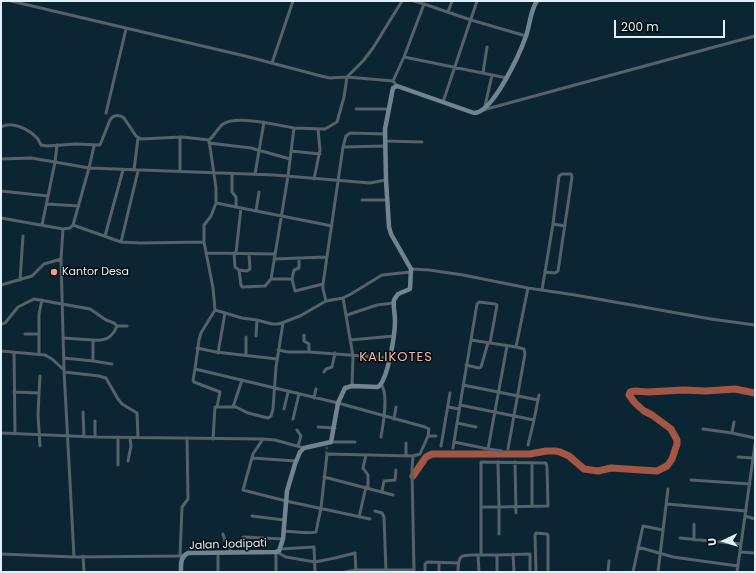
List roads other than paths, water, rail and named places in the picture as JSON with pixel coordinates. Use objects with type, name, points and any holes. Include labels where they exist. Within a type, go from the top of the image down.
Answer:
[{"type":"street","points":[[11,1],[330,78],[347,77],[393,81],[397,86],[474,113],[483,109],[755,36]]},
{"type":"street","points":[[272,63],[293,1]]},
{"type":"street","points":[[213,439],[214,408],[217,407],[220,392],[194,382],[193,380],[197,348],[201,333],[215,310],[213,288],[204,242],[204,224],[213,212],[216,203],[216,188],[209,142],[223,124],[227,122],[264,122],[294,128],[318,129],[329,127],[337,122],[340,115],[347,77],[363,61],[373,48],[402,1]]},
{"type":"street","points":[[414,1],[526,36]]},
{"type":"street","points":[[448,12],[452,1]]},
{"type":"street","points":[[443,102],[477,1]]},
{"type":"street","points":[[483,109],[498,93],[507,78],[526,36],[532,12],[537,1]]},
{"type":"street","points":[[393,81],[404,58],[424,4]]},
{"type":"street","points":[[106,113],[126,29]]},
{"type":"street","points":[[483,73],[487,47]]},
{"type":"street","points":[[404,58],[507,78]]},
{"type":"street","points":[[483,109],[492,75]]},
{"type":"street","points":[[331,442],[335,428],[338,403],[345,388],[352,386],[375,387],[381,384],[384,380],[394,336],[395,320],[393,302],[396,296],[410,289],[411,270],[390,231],[387,200],[385,134],[393,88],[397,86]]},
{"type":"street","points":[[356,109],[389,109]]},
{"type":"street","points":[[1,127],[8,125],[16,126],[35,135],[42,146],[76,144],[99,146],[102,144],[112,116],[121,116],[126,120],[138,138],[136,170],[121,242]]},
{"type":"street","points":[[255,174],[264,122]]},
{"type":"street","points":[[241,208],[235,253],[235,267],[239,270],[242,287],[265,286],[271,279],[280,216],[288,176],[294,128]]},
{"type":"street","points":[[314,179],[320,154],[318,129]]},
{"type":"street","points":[[326,301],[323,284],[343,147],[346,136],[350,133],[385,134]]},
{"type":"street","points":[[180,137],[180,171]]},
{"type":"street","points":[[138,138],[163,139],[180,137],[258,150],[290,159]]},
{"type":"street","points":[[343,147],[422,142]]},
{"type":"street","points":[[42,225],[57,145]]},
{"type":"street","points":[[1,218],[63,229],[70,228],[74,225],[94,146]]},
{"type":"street","points":[[291,151],[320,154]]},
{"type":"street","points":[[1,159],[31,158],[89,168],[123,170],[255,174],[370,183],[386,180]]},
{"type":"street","points":[[105,236],[123,170]]},
{"type":"street","points":[[232,174],[232,192],[236,197],[236,207]]},
{"type":"street","points":[[542,290],[544,272],[553,224],[559,176],[561,174],[571,174],[572,178],[558,271],[555,273],[544,272]]},
{"type":"street","points":[[1,191],[48,196]]},
{"type":"street","points":[[256,211],[259,192]]},
{"type":"street","points":[[362,200],[387,200]]},
{"type":"street","points":[[216,203],[332,226]]},
{"type":"street","points":[[47,204],[80,206]]},
{"type":"street","points":[[553,224],[565,226]]},
{"type":"street","points":[[74,225],[121,242],[204,242]]},
{"type":"street","points":[[63,229],[61,259],[64,371],[74,557]]},
{"type":"street","points":[[20,280],[23,236]]},
{"type":"street","points":[[207,253],[274,254]]},
{"type":"street","points":[[239,270],[249,269],[249,254]]},
{"type":"street","points":[[274,259],[327,257]]},
{"type":"street","points":[[299,258],[299,268],[294,270],[292,279],[295,291],[323,284]]},
{"type":"street","points":[[1,285],[33,275],[44,264],[61,259]]},
{"type":"street","points":[[215,310],[242,318],[272,324],[283,323],[326,301],[343,298],[382,275],[411,270],[429,270],[711,319],[755,325]]},
{"type":"street","points":[[271,279],[292,279]]},
{"type":"street","points":[[516,347],[528,288]]},
{"type":"street","points":[[343,298],[352,356],[352,386]]},
{"type":"street","points":[[1,324],[5,323],[22,304],[34,300],[42,300],[90,309],[117,326],[127,326]]},
{"type":"street","points":[[39,354],[39,314],[42,300]]},
{"type":"street","points":[[346,315],[393,302]]},
{"type":"street","points":[[453,448],[456,423],[460,405],[466,365],[477,303],[495,304],[497,306],[489,343],[481,367],[479,368],[466,365]]},
{"type":"street","points":[[218,353],[225,312]]},
{"type":"street","points":[[256,336],[257,320]]},
{"type":"street","points":[[217,407],[238,407],[248,413],[269,418],[271,416],[273,409],[278,350],[283,323]]},
{"type":"street","points":[[63,338],[104,340],[112,335],[117,326]]},
{"type":"street","points":[[25,334],[39,334]]},
{"type":"street","points":[[304,335],[304,341],[309,344],[309,352]]},
{"type":"street","points":[[350,340],[394,336]]},
{"type":"street","points":[[246,337],[246,355]]},
{"type":"street","points":[[93,340],[93,361]]},
{"type":"street","points":[[471,340],[524,349],[525,352],[508,449]]},
{"type":"street","points":[[488,449],[507,346]]},
{"type":"street","points":[[197,348],[218,353],[277,359]]},
{"type":"street","points":[[278,350],[288,352],[309,352],[389,358]]},
{"type":"street","points":[[1,351],[39,354],[48,357],[64,371],[106,378],[122,404],[136,413],[138,438]]},
{"type":"street","points":[[14,352],[15,433]]},
{"type":"street","points":[[324,372],[326,369],[332,367],[335,354]]},
{"type":"street","points":[[64,358],[112,364]]},
{"type":"street","points":[[195,369],[338,403],[428,428],[428,436],[420,454],[413,456],[326,454],[321,508],[315,533],[283,531]]},
{"type":"street","points":[[40,376],[38,416],[40,446]]},
{"type":"street","points":[[233,407],[242,380]]},
{"type":"street","points":[[381,384],[384,391],[384,416],[381,437]]},
{"type":"street","points":[[463,385],[538,400]]},
{"type":"street","points":[[314,398],[316,389]]},
{"type":"street","points":[[14,392],[39,392]]},
{"type":"street","points":[[284,409],[288,392]]},
{"type":"street","points":[[441,446],[450,393]]},
{"type":"street","points":[[293,419],[299,394]]},
{"type":"street","points":[[528,445],[539,394]]},
{"type":"street","points":[[460,405],[534,420]]},
{"type":"street","points":[[394,419],[396,406]]},
{"type":"street","points":[[448,407],[459,409]]},
{"type":"street","points":[[83,412],[84,437]]},
{"type":"street","points":[[95,420],[95,437]]},
{"type":"street","points":[[732,433],[734,422]]},
{"type":"street","points":[[456,423],[476,427]]},
{"type":"street","points":[[318,427],[335,428]]},
{"type":"street","points":[[297,430],[301,436],[298,446]]},
{"type":"street","points":[[703,430],[732,433],[755,438]]},
{"type":"street","points":[[1,433],[118,438],[263,439],[275,440],[304,448],[331,442],[355,442]]},
{"type":"street","points":[[428,436],[436,436]]},
{"type":"street","points":[[118,438],[118,465]]},
{"type":"street","points":[[128,461],[131,447],[130,438]]},
{"type":"street","points":[[1,554],[74,557],[182,556],[182,507],[188,499],[187,438]]},
{"type":"street","points":[[263,439],[254,452],[243,490],[370,519]]},
{"type":"street","points":[[406,442],[406,456]]},
{"type":"street","points":[[454,442],[502,451]]},
{"type":"street","points":[[737,572],[755,444]]},
{"type":"street","name":"Jalan Jodipati","points":[[181,572],[182,556],[188,553],[278,551],[283,539],[286,501],[290,481],[296,461],[300,452],[304,448]]},
{"type":"street","points":[[360,517],[367,487],[368,475],[364,472],[363,467],[366,455]]},
{"type":"street","points":[[345,572],[414,571],[413,456]]},
{"type":"street","points":[[738,457],[754,458]]},
{"type":"street","points":[[252,458],[296,461]]},
{"type":"street","points":[[478,572],[481,546],[481,462],[546,463],[548,467],[548,506],[482,508]]},
{"type":"street","points":[[498,462],[499,534]]},
{"type":"street","points":[[515,462],[516,513]]},
{"type":"street","points":[[532,463],[532,506]]},
{"type":"street","points":[[382,491],[384,481],[395,480],[396,470]]},
{"type":"street","points":[[324,477],[393,495]]},
{"type":"street","points":[[691,480],[755,482]]},
{"type":"street","points":[[658,572],[668,489]]},
{"type":"street","points":[[666,504],[746,511]]},
{"type":"street","points":[[375,510],[381,512],[384,517],[386,571]]},
{"type":"street","points":[[252,516],[284,520]]},
{"type":"street","points":[[745,516],[755,518]]},
{"type":"street","points":[[694,524],[694,540]]},
{"type":"street","points":[[633,572],[643,526],[663,530]]},
{"type":"street","points":[[536,572],[536,533],[548,535],[548,572]]},
{"type":"street","points":[[223,534],[225,541],[230,545],[230,552]]},
{"type":"street","points":[[243,537],[283,539]]},
{"type":"street","points":[[680,538],[740,544]]},
{"type":"street","points":[[638,547],[660,554],[738,566]]},
{"type":"street","points":[[278,551],[315,548],[315,572]]},
{"type":"street","points":[[278,551],[286,557],[315,562],[355,553],[356,571]]},
{"type":"street","points":[[276,572],[278,551]]},
{"type":"street","points":[[218,552],[218,572]]},
{"type":"street","points":[[740,552],[755,553]]},
{"type":"street","points":[[458,572],[459,558],[463,555],[480,553],[497,555],[530,554],[530,572]]},
{"type":"street","points":[[513,554],[514,572]]},
{"type":"street","points":[[497,555],[497,572]]},
{"type":"street","points":[[83,556],[84,572]]},
{"type":"street","points":[[608,572],[609,561]]},
{"type":"street","points":[[439,562],[439,572]]},
{"type":"street","points":[[425,572],[426,563],[458,562]]},
{"type":"waterway","points":[[413,476],[426,457],[432,454],[530,454],[546,451],[560,452],[569,456],[584,469],[598,471],[611,468],[657,471],[667,466],[672,459],[677,440],[671,429],[644,411],[635,403],[629,395],[630,392],[735,389],[755,393]]},
{"type":"tunnel","points":[[326,454],[327,444]]},
{"type":"place","name":"Kantor Desa","points":[[54,272]]},
{"type":"district","name":"KALIKOTES","points":[[396,358]]}]
